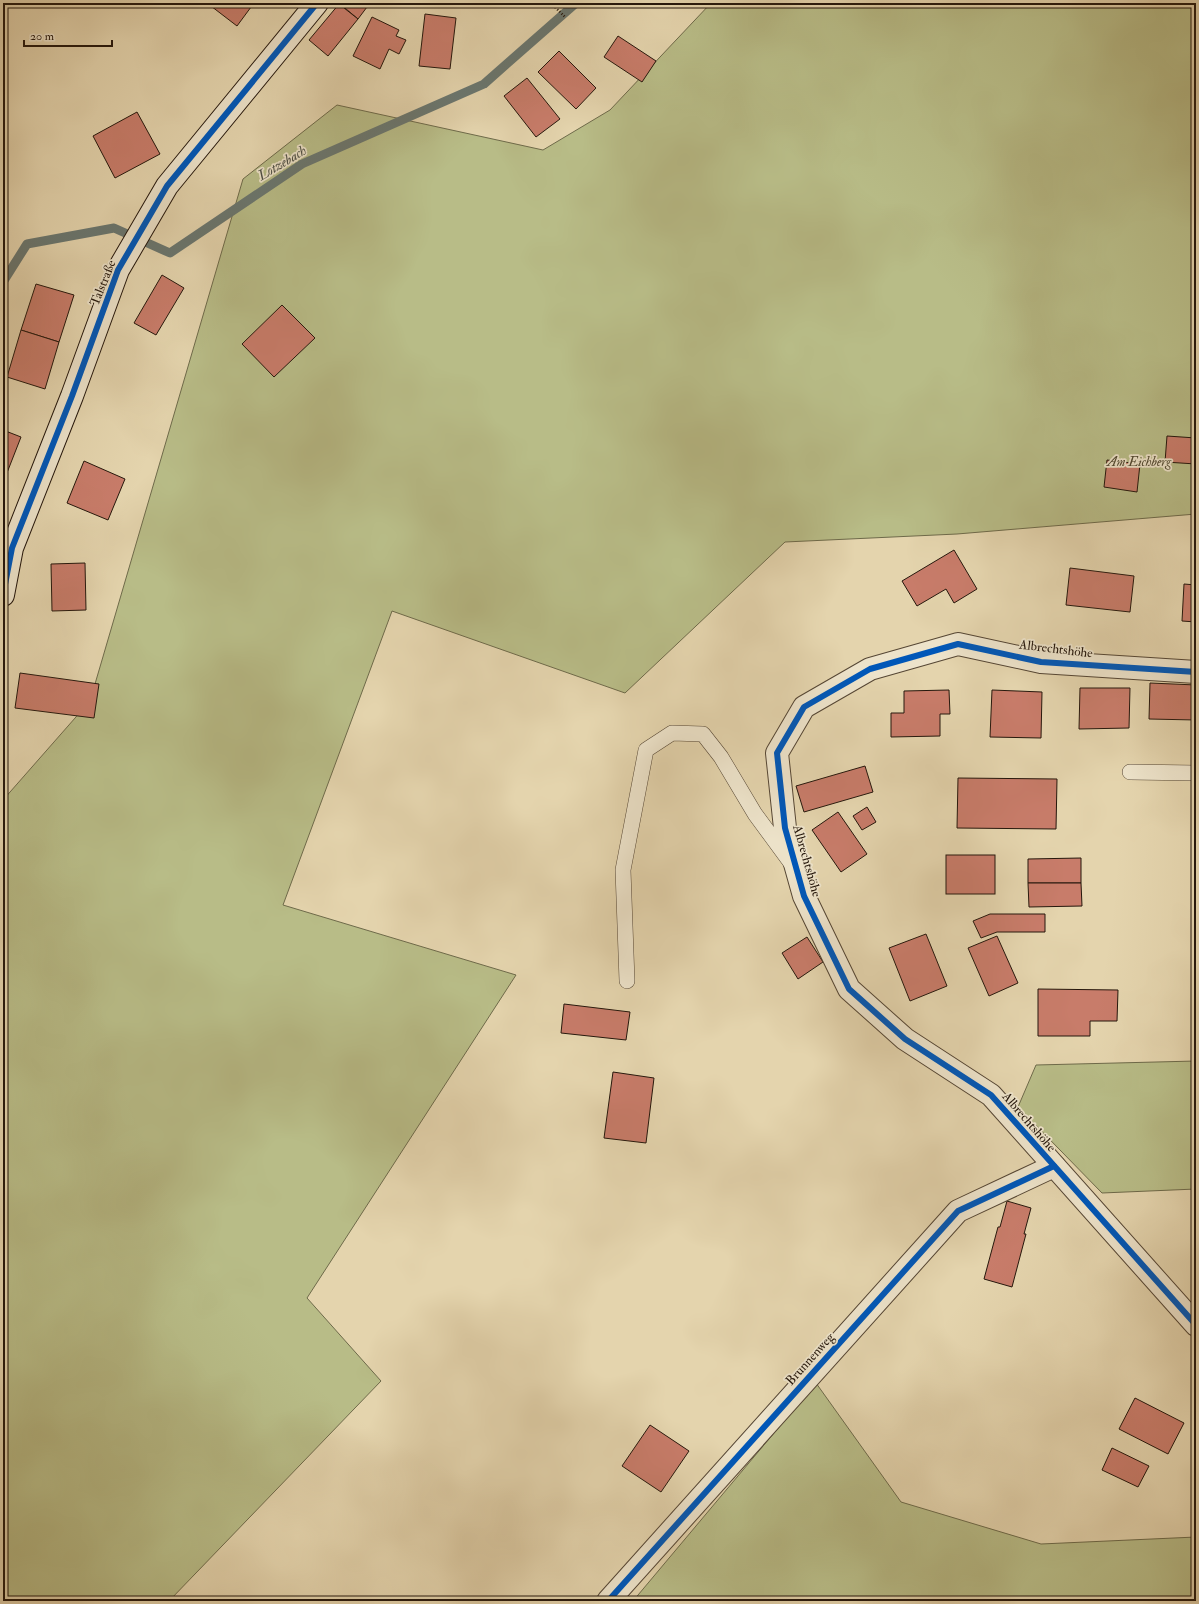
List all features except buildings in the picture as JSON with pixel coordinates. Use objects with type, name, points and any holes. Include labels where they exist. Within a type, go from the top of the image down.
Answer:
[{"type":"street","name":"Talstraße","points":[[3,595],[12,548],[72,396],[118,270],[167,186],[316,3]]},
{"type":"street","name":"Albrechtshöhe","points":[[1196,672],[1041,662],[958,644],[870,669],[804,707],[777,753],[785,828],[804,896],[849,989],[905,1039],[991,1095],[1196,1325]]},
{"type":"street","name":"Brunnenweg","points":[[608,1601],[958,1211],[1054,1166]]},
{"type":"lane","points":[[627,981],[623,870],[646,750],[672,733],[703,734],[721,757],[755,814],[797,872]]},
{"type":"lane","points":[[1130,772],[1196,773]]},
{"type":"path","points":[[552,4],[565,17]]},
{"type":"green space","name":"Am Eichberg","points":[[711,3],[1196,3],[1196,514],[957,534],[785,542],[625,693],[392,611],[283,905],[516,975],[307,1298],[381,1381],[169,1601],[3,1601],[3,800],[90,701],[243,179],[337,105],[543,150],[610,110]]},
{"type":"green space","points":[[1196,1061],[1196,1189],[1102,1193],[1018,1107],[1036,1065]]},
{"type":"green space","points":[[816,1383],[901,1502],[1041,1544],[1196,1537],[1196,1601],[633,1601]]},
{"type":"waterway","name":"Lotzebach","points":[[3,282],[27,244],[114,228],[170,253],[302,164],[484,84],[576,3]]},
{"type":"cycle path","points":[[3,595],[12,548],[72,396],[118,270],[167,186],[317,3]]},
{"type":"cycle path","points":[[1196,672],[1041,662],[958,644],[870,669],[804,707],[777,753],[785,828],[804,896],[849,989],[905,1039],[991,1095],[1196,1325]]},
{"type":"cycle path","points":[[608,1601],[958,1211],[1054,1166]]}]
